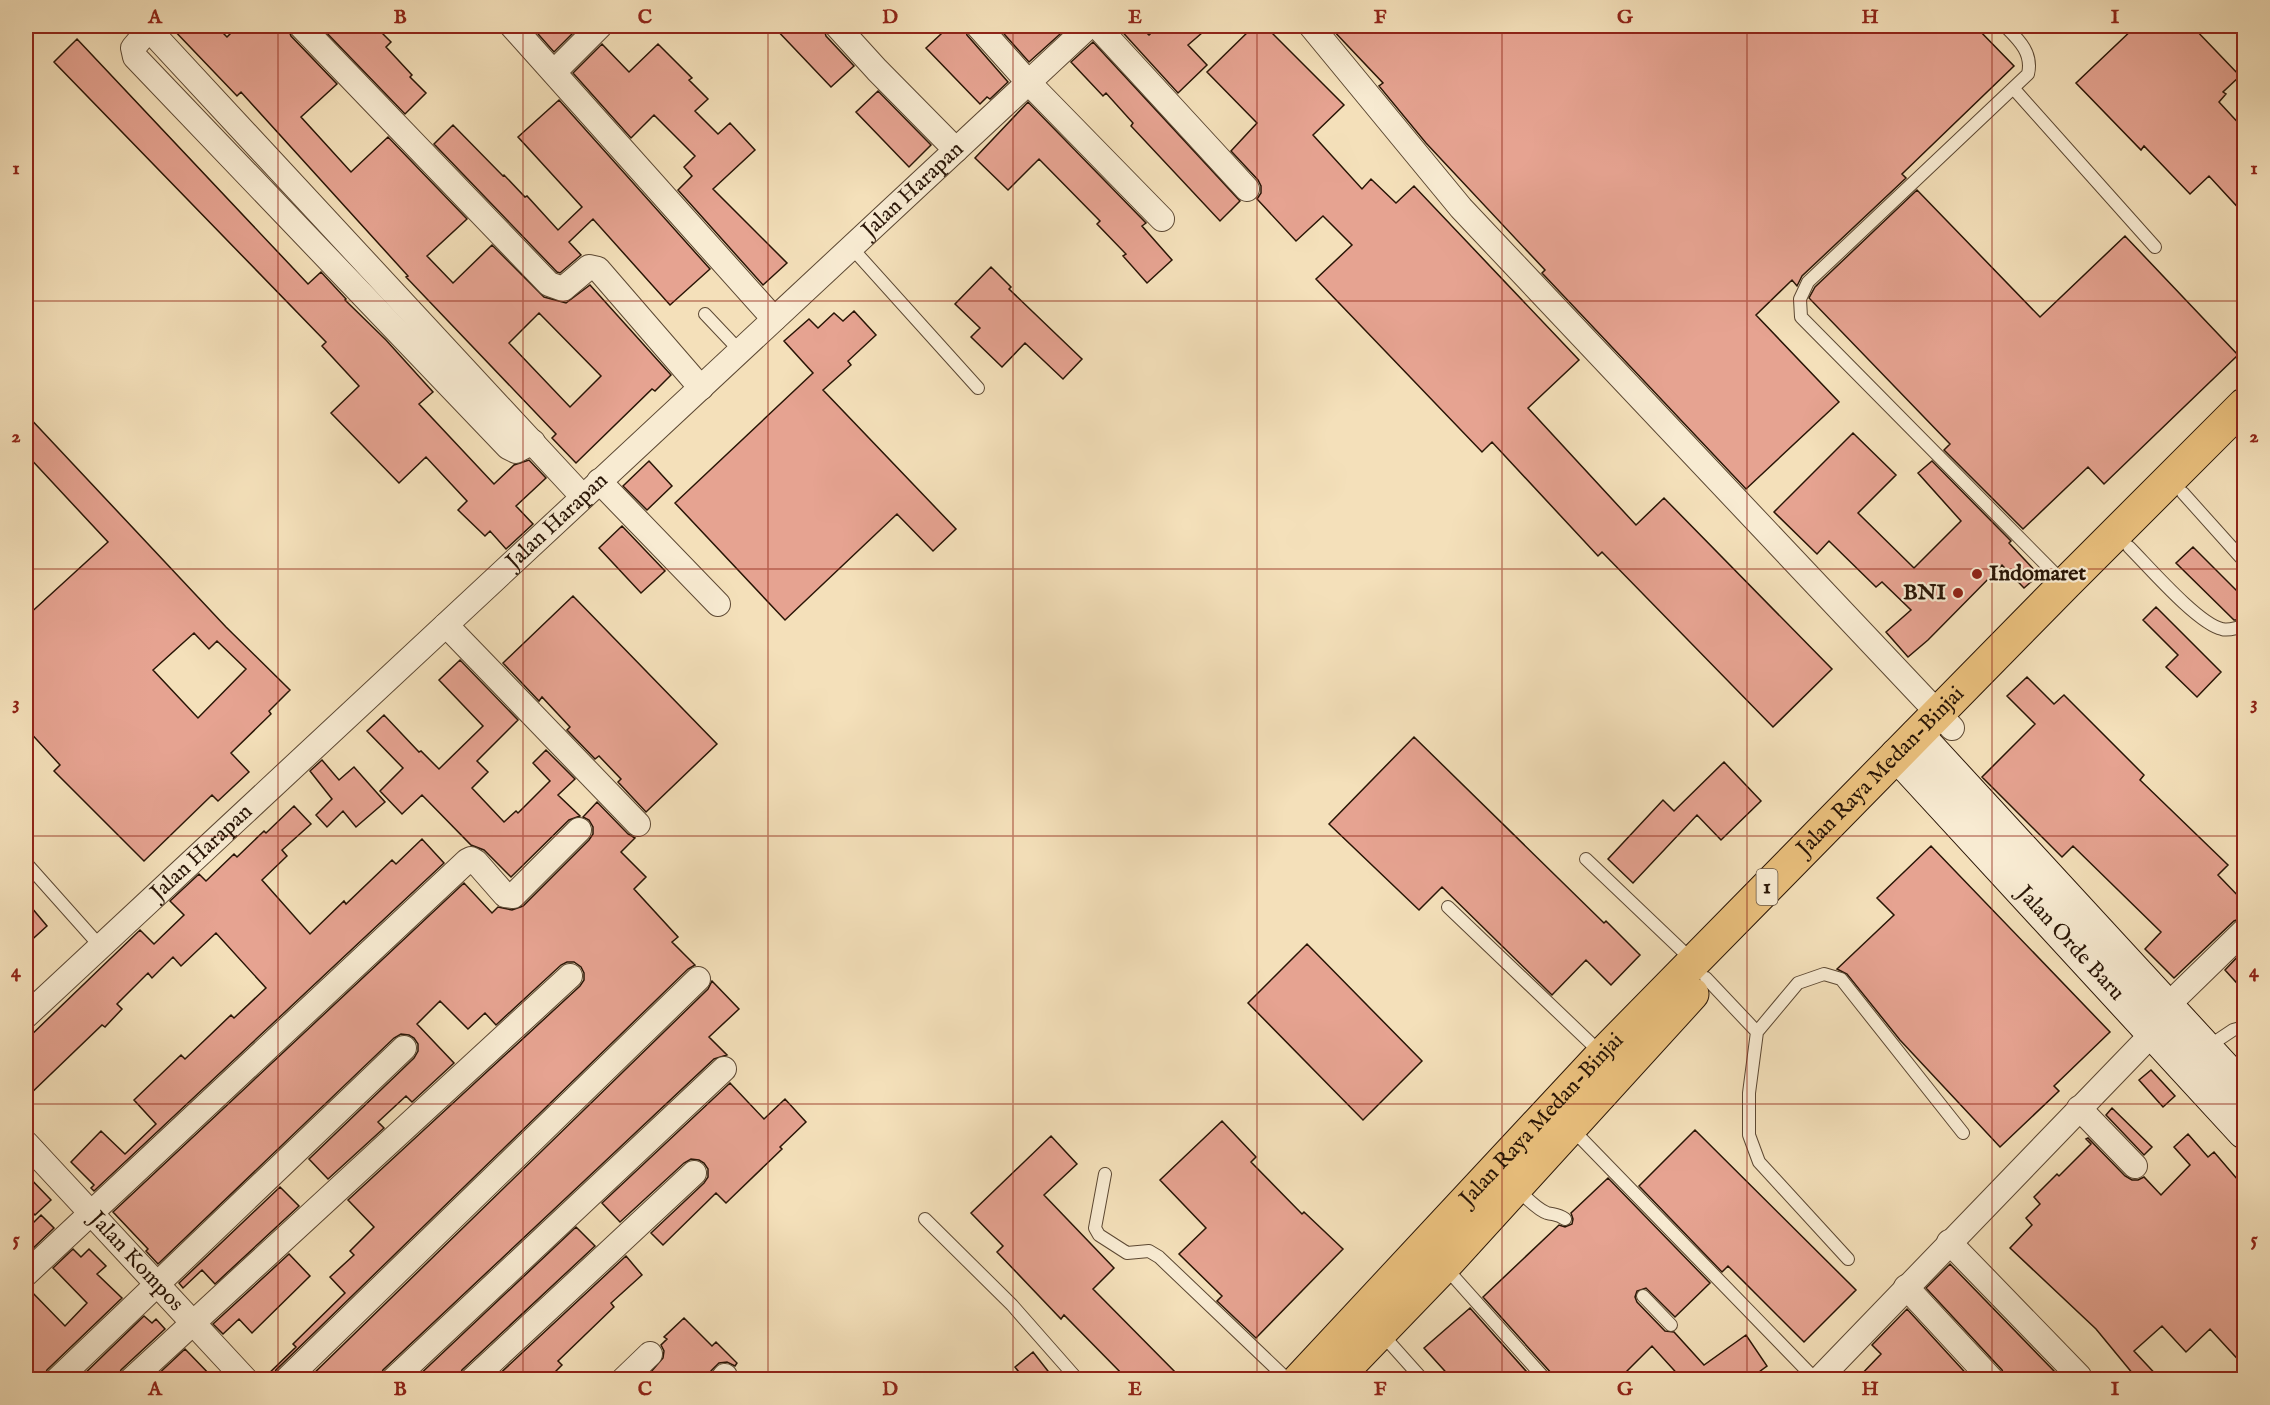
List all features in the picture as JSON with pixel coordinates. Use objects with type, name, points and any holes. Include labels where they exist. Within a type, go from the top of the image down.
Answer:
[{"type":"highway","name":"Jalan Raya Medan-Binjai","points":[[1924,742],[2065,584],[2244,405]]},
{"type":"highway","name":"Jalan Raya Medan-Binjai","points":[[1299,1380],[1602,1055],[1700,970],[1924,742],[2244,433]]},
{"type":"highway","name":"Jalan Raya Medan-Binjai","points":[[1334,1380],[1572,1128],[1700,970]]},
{"type":"main road","name":"Jalan Orde Baru","points":[[1924,742],[2160,1020],[2196,1058],[2244,1132]]},
{"type":"main road","name":"Jalan Orde Baru","points":[[2196,1058],[2244,1090]]},
{"type":"street","points":[[301,26],[549,284],[562,289],[589,267],[598,269],[700,388]]},
{"type":"street","points":[[512,26],[774,319]]},
{"type":"street","points":[[554,72],[600,26]]},
{"type":"street","points":[[837,26],[956,150]]},
{"type":"street","points":[[978,26],[1028,82],[1162,219]]},
{"type":"street","name":"Jalan Harapan","points":[[26,1016],[1089,26]]},
{"type":"street","points":[[1097,26],[1247,189]]},
{"type":"street","points":[[1311,26],[1461,208],[1924,742]]},
{"type":"street","points":[[532,442],[512,450],[135,57],[133,48],[147,27],[532,442],[591,489],[718,604]]},
{"type":"street","points":[[346,279],[363,258]]},
{"type":"street","points":[[446,624],[638,824]]},
{"type":"street","points":[[26,1274],[467,861],[471,859],[476,862],[505,895],[513,896],[579,830]]},
{"type":"street","points":[[1817,1380],[2079,1108],[2244,931]]},
{"type":"street","points":[[131,1380],[570,976]]},
{"type":"street","points":[[286,1380],[698,979]]},
{"type":"street","points":[[57,1380],[404,1048]]},
{"type":"street","points":[[393,1380],[724,1069]]},
{"type":"street","points":[[2079,1108],[2135,1166]]},
{"type":"street","name":"Jalan Kompos","points":[[26,1143],[246,1380]]},
{"type":"street","points":[[472,1380],[694,1173]]},
{"type":"street","points":[[1949,1242],[2079,1376]]},
{"type":"street","points":[[1906,1287],[1992,1380]]},
{"type":"street","points":[[623,1380],[650,1354]]},
{"type":"lane","points":[[2005,26],[2029,54],[2028,74],[1808,282],[1800,299],[1802,317],[2065,584]]},
{"type":"lane","points":[[2014,89],[2155,247]]},
{"type":"lane","points":[[851,247],[978,388]]},
{"type":"lane","points":[[705,314],[740,351]]},
{"type":"lane","points":[[2183,493],[2244,561]]},
{"type":"lane","points":[[2128,547],[2211,625],[2224,630],[2241,627]]},
{"type":"lane","points":[[1586,859],[1700,970],[1758,1032]]},
{"type":"lane","points":[[26,863],[100,946]]},
{"type":"lane","points":[[1448,907],[1602,1055]]},
{"type":"lane","points":[[1848,1259],[1759,1162],[1749,1135],[1749,1093],[1758,1032],[1798,983],[1824,974],[1841,979],[1963,1133]]},
{"type":"lane","points":[[2196,1058],[2233,1030],[2244,1027]]},
{"type":"lane","points":[[1572,1128],[1817,1380]]},
{"type":"lane","points":[[1105,1174],[1095,1228],[1099,1235],[1127,1253],[1149,1251],[1159,1257],[1288,1380]]},
{"type":"lane","points":[[1516,1188],[1538,1207],[1548,1213],[1557,1213],[1565,1219]]},
{"type":"lane","points":[[925,1219],[1012,1305],[1078,1380]]},
{"type":"lane","points":[[1444,1266],[1546,1380]]},
{"type":"lane","points":[[1643,1296],[1671,1324]]},
{"type":"lane","points":[[1380,1332],[1423,1380]]},
{"type":"building","points":[[170,26],[216,26],[227,37],[238,26],[287,26],[291,36],[337,84],[301,117],[351,172],[388,137],[467,219],[427,256],[453,283],[492,245],[544,297],[566,303],[590,285],[671,375],[655,391],[652,389],[576,463],[552,438],[556,434],[406,277],[408,276],[241,92],[237,96]],"holes":[[[539,313],[601,376],[570,407],[509,343]]]},
{"type":"building","points":[[320,26],[375,26],[391,42],[386,47],[426,93],[405,114]]},
{"type":"building","points":[[531,26],[580,26],[554,52]]},
{"type":"building","points":[[773,26],[823,26],[826,36],[854,66],[831,87]]},
{"type":"building","points":[[933,26],[964,26],[967,35],[1008,82],[990,99],[987,97],[980,104],[926,48],[941,34]]},
{"type":"building","points":[[997,26],[1069,26],[1029,62]]},
{"type":"building","points":[[1117,26],[1139,26],[1149,35],[1159,26],[1210,26],[1188,45],[1207,65],[1178,93]]},
{"type":"building","points":[[1254,26],[1265,26],[1344,105],[1313,135],[1362,189],[1371,179],[1396,203],[1414,186],[1579,360],[1528,408],[1636,525],[1664,498],[1832,669],[1773,727],[1602,552],[1598,556],[1492,442],[1482,452],[1316,279],[1352,245],[1323,216],[1296,241],[1257,199],[1261,193],[1258,180],[1231,151],[1257,123],[1207,72]]},
{"type":"building","points":[[1329,26],[1975,26],[2014,66],[1902,174],[1906,178],[1802,276],[1797,286],[1792,280],[1756,315],[1839,402],[1746,489],[1542,273],[1545,270],[1426,143],[1379,86],[1383,83]]},
{"type":"building","points":[[2136,26],[2192,26],[2240,76],[2223,92],[2226,94],[2219,102],[2244,129],[2244,214],[2209,176],[2190,194],[2144,146],[2141,150],[2076,83]]},
{"type":"building","points":[[77,39],[308,284],[321,272],[345,300],[386,340],[433,392],[419,404],[494,484],[514,465],[529,460],[546,478],[516,506],[533,524],[506,549],[490,531],[485,536],[458,510],[467,501],[426,457],[399,483],[331,413],[359,386],[322,346],[326,342],[54,62]]},
{"type":"building","points":[[1093,42],[1240,201],[1220,221],[1131,126],[1133,123],[1106,93],[1103,96],[1071,62]]},
{"type":"building","points":[[602,44],[629,72],[658,44],[692,78],[689,80],[708,99],[695,111],[718,134],[730,123],[755,150],[713,189],[787,263],[763,285],[678,190],[692,176],[684,167],[695,156],[654,115],[631,138],[573,73]]},
{"type":"building","points":[[878,91],[931,145],[909,167],[856,112]]},
{"type":"building","points":[[559,100],[710,269],[670,305],[593,219],[569,242],[581,255],[560,273],[557,272],[434,144],[453,125],[503,176],[525,197],[527,196],[558,230],[582,207],[518,137]]},
{"type":"building","points":[[1028,102],[1146,223],[1142,226],[1172,260],[1147,283],[1123,256],[1126,254],[1097,224],[1100,221],[1039,159],[1008,190],[975,158]]},
{"type":"building","points":[[1917,190],[2040,317],[2125,236],[2238,355],[2104,484],[2088,467],[2023,529],[1944,450],[1950,444],[1809,298],[1815,287]]},
{"type":"building","points":[[991,267],[1011,287],[1009,289],[1082,359],[1063,379],[1025,343],[1002,367],[971,337],[980,328],[955,304]]},
{"type":"building","points":[[854,311],[876,335],[848,361],[851,365],[823,390],[956,529],[933,551],[897,514],[785,620],[675,503],[813,373],[784,341],[809,319],[818,328],[834,313],[843,321]]},
{"type":"building","points":[[26,414],[226,627],[290,690],[269,711],[271,714],[231,753],[249,772],[218,801],[212,795],[144,861],[54,771],[60,765],[26,728],[26,617],[108,542],[26,454]],"holes":[[[194,633],[209,649],[217,641],[246,669],[198,718],[153,670]]]},
{"type":"building","points":[[1853,433],[1896,475],[1858,513],[1914,568],[1961,521],[1918,473],[1932,461],[2011,541],[2009,543],[2039,575],[2024,588],[2002,565],[1928,640],[1908,657],[1886,632],[1911,610],[1882,582],[1876,587],[1829,541],[1817,554],[1774,512]]},
{"type":"building","points":[[649,461],[672,486],[647,510],[623,486]]},
{"type":"building","points":[[622,526],[665,571],[641,593],[599,548]]},
{"type":"building","points":[[2193,547],[2244,598],[2244,620],[2234,620],[2176,563]]},
{"type":"building","points":[[573,596],[717,744],[646,812],[618,782],[621,779],[599,756],[595,759],[567,730],[570,727],[542,697],[539,701],[503,663]]},
{"type":"building","points":[[2156,607],[2221,672],[2197,697],[2166,667],[2178,655],[2143,620]]},
{"type":"building","points":[[460,660],[518,720],[477,761],[488,772],[472,788],[504,822],[516,811],[518,813],[550,781],[533,763],[546,750],[575,779],[558,795],[580,816],[569,820],[511,877],[484,850],[471,845],[422,795],[402,814],[380,791],[403,768],[367,731],[384,715],[419,752],[421,751],[439,769],[483,726],[439,680]]},
{"type":"building","points":[[2027,677],[2054,704],[2064,695],[2144,775],[2140,780],[2228,865],[2218,875],[2244,902],[2244,917],[2234,921],[2174,978],[2145,949],[2161,932],[2073,846],[2062,857],[1982,777],[2035,724],[2007,696]]},
{"type":"building","points":[[1414,737],[1604,923],[1606,921],[1640,955],[1611,985],[1586,960],[1552,995],[1442,887],[1419,910],[1329,824]]},
{"type":"building","points":[[322,760],[339,780],[354,767],[385,802],[356,827],[343,811],[327,827],[316,815],[332,799],[310,771]]},
{"type":"building","points":[[1724,762],[1761,801],[1721,840],[1697,815],[1633,883],[1608,859],[1663,800],[1674,811]]},
{"type":"building","points":[[597,802],[628,834],[635,838],[621,852],[646,877],[634,889],[678,937],[672,942],[695,965],[688,969],[276,1370],[272,1380],[262,1380],[296,1347],[293,1344],[345,1293],[330,1277],[354,1255],[350,1251],[374,1227],[348,1200],[580,986],[584,980],[581,967],[574,962],[561,965],[496,1025],[485,1013],[468,1029],[440,1001],[417,1024],[454,1063],[412,1102],[406,1096],[378,1122],[384,1128],[328,1179],[309,1159],[414,1058],[418,1051],[418,1044],[409,1035],[401,1034],[394,1038],[158,1264],[146,1251],[148,1249],[113,1212],[464,883],[492,913],[498,907],[512,910],[523,906],[589,840],[593,834],[593,827],[589,820],[583,817]]},
{"type":"building","points":[[294,806],[311,824],[282,850],[287,856],[262,880],[310,934],[344,901],[346,904],[392,860],[396,864],[422,839],[444,863],[94,1191],[91,1188],[94,1185],[71,1162],[101,1131],[125,1154],[156,1124],[134,1100],[181,1055],[185,1059],[231,1015],[234,1018],[266,988],[216,933],[181,966],[173,957],[152,978],[148,973],[117,1004],[122,1009],[105,1027],[102,1025],[26,1098],[26,1040],[140,930],[154,944],[184,915],[170,901],[199,874],[206,881],[234,854],[237,857],[264,831],[266,833]]},
{"type":"building","points":[[1931,846],[2110,1032],[2054,1086],[2059,1091],[2000,1147],[1900,1040],[1847,974],[1837,969],[1894,915],[1877,898]]},
{"type":"building","points":[[26,901],[47,926],[26,945]]},
{"type":"building","points":[[1307,944],[1422,1061],[1363,1120],[1248,1003]]},
{"type":"building","points":[[2244,950],[2244,991],[2225,970]]},
{"type":"building","points":[[712,981],[739,1009],[709,1037],[727,1055],[714,1059],[383,1370],[379,1380],[307,1380],[708,989]]},
{"type":"building","points":[[2151,1070],[2175,1096],[2163,1107],[2139,1080]]},
{"type":"building","points":[[730,1083],[764,1119],[785,1099],[806,1122],[780,1147],[782,1149],[726,1203],[716,1193],[663,1245],[651,1233],[708,1177],[708,1169],[699,1160],[691,1159],[684,1163],[620,1222],[602,1203]]},
{"type":"building","points":[[2112,1108],[2152,1147],[2144,1155],[2106,1115]]},
{"type":"building","points":[[1222,1121],[1256,1157],[1251,1162],[1302,1214],[1304,1212],[1343,1249],[1256,1338],[1217,1301],[1222,1296],[1179,1254],[1206,1228],[1160,1180]]},
{"type":"building","points":[[1695,1130],[1856,1290],[1804,1342],[1728,1266],[1722,1272],[1639,1186]]},
{"type":"building","points":[[2188,1134],[2208,1157],[2214,1152],[2244,1187],[2244,1366],[2210,1329],[2186,1352],[2162,1326],[2134,1351],[2161,1380],[2138,1380],[2096,1329],[2010,1248],[2032,1225],[2026,1218],[2040,1204],[2034,1197],[2091,1144],[2086,1139],[2088,1138],[2125,1176],[2132,1180],[2144,1177],[2161,1195],[2190,1165],[2174,1147]]},
{"type":"building","points":[[1051,1136],[1077,1164],[1044,1195],[1114,1268],[1093,1289],[1183,1380],[1128,1380],[1064,1315],[1061,1319],[997,1252],[1003,1246],[971,1213]]},
{"type":"building","points":[[26,1174],[51,1200],[35,1215],[26,1206]]},
{"type":"building","points":[[1608,1178],[1710,1283],[1675,1317],[1646,1288],[1637,1291],[1635,1297],[1637,1302],[1665,1331],[1674,1332],[1704,1365],[1746,1335],[1767,1366],[1748,1380],[1683,1380],[1652,1346],[1618,1380],[1554,1380],[1552,1374],[1483,1297],[1559,1225],[1565,1227],[1572,1224],[1571,1213]]},
{"type":"building","points":[[280,1187],[299,1206],[215,1284],[202,1270],[183,1288],[179,1283]]},
{"type":"building","points":[[41,1215],[54,1228],[26,1255],[26,1230]]},
{"type":"building","points":[[576,1227],[595,1246],[462,1370],[458,1380],[414,1380]]},
{"type":"building","points":[[73,1249],[81,1257],[89,1249],[106,1266],[97,1274],[122,1298],[47,1370],[43,1380],[26,1380],[26,1288],[65,1326],[87,1303],[53,1268]]},
{"type":"building","points":[[289,1254],[310,1276],[252,1333],[239,1319],[223,1334],[213,1324]]},
{"type":"building","points":[[626,1256],[642,1275],[611,1303],[614,1307],[558,1361],[562,1365],[547,1380],[493,1380]]},
{"type":"building","points":[[1950,1264],[2054,1371],[2045,1380],[2006,1380],[2002,1370],[1926,1288]]},
{"type":"building","points":[[1470,1308],[1534,1380],[1453,1380],[1424,1348]]},
{"type":"building","points":[[1907,1309],[1972,1380],[1856,1380],[1881,1354],[1872,1345]]},
{"type":"building","points":[[144,1316],[152,1323],[156,1319],[165,1329],[121,1370],[117,1380],[78,1380]]},
{"type":"building","points":[[684,1318],[712,1346],[716,1342],[737,1363],[735,1366],[727,1362],[719,1363],[711,1371],[708,1380],[644,1380],[663,1358],[664,1351],[661,1345],[667,1339],[664,1337]]},
{"type":"building","points":[[185,1349],[215,1380],[153,1379]]},
{"type":"building","points":[[1033,1352],[1055,1380],[1025,1380],[1015,1367]]},
{"type":"place","name":"Indomaret","points":[[1977,574]]},
{"type":"place","name":"BNI","points":[[1958,593]]}]
